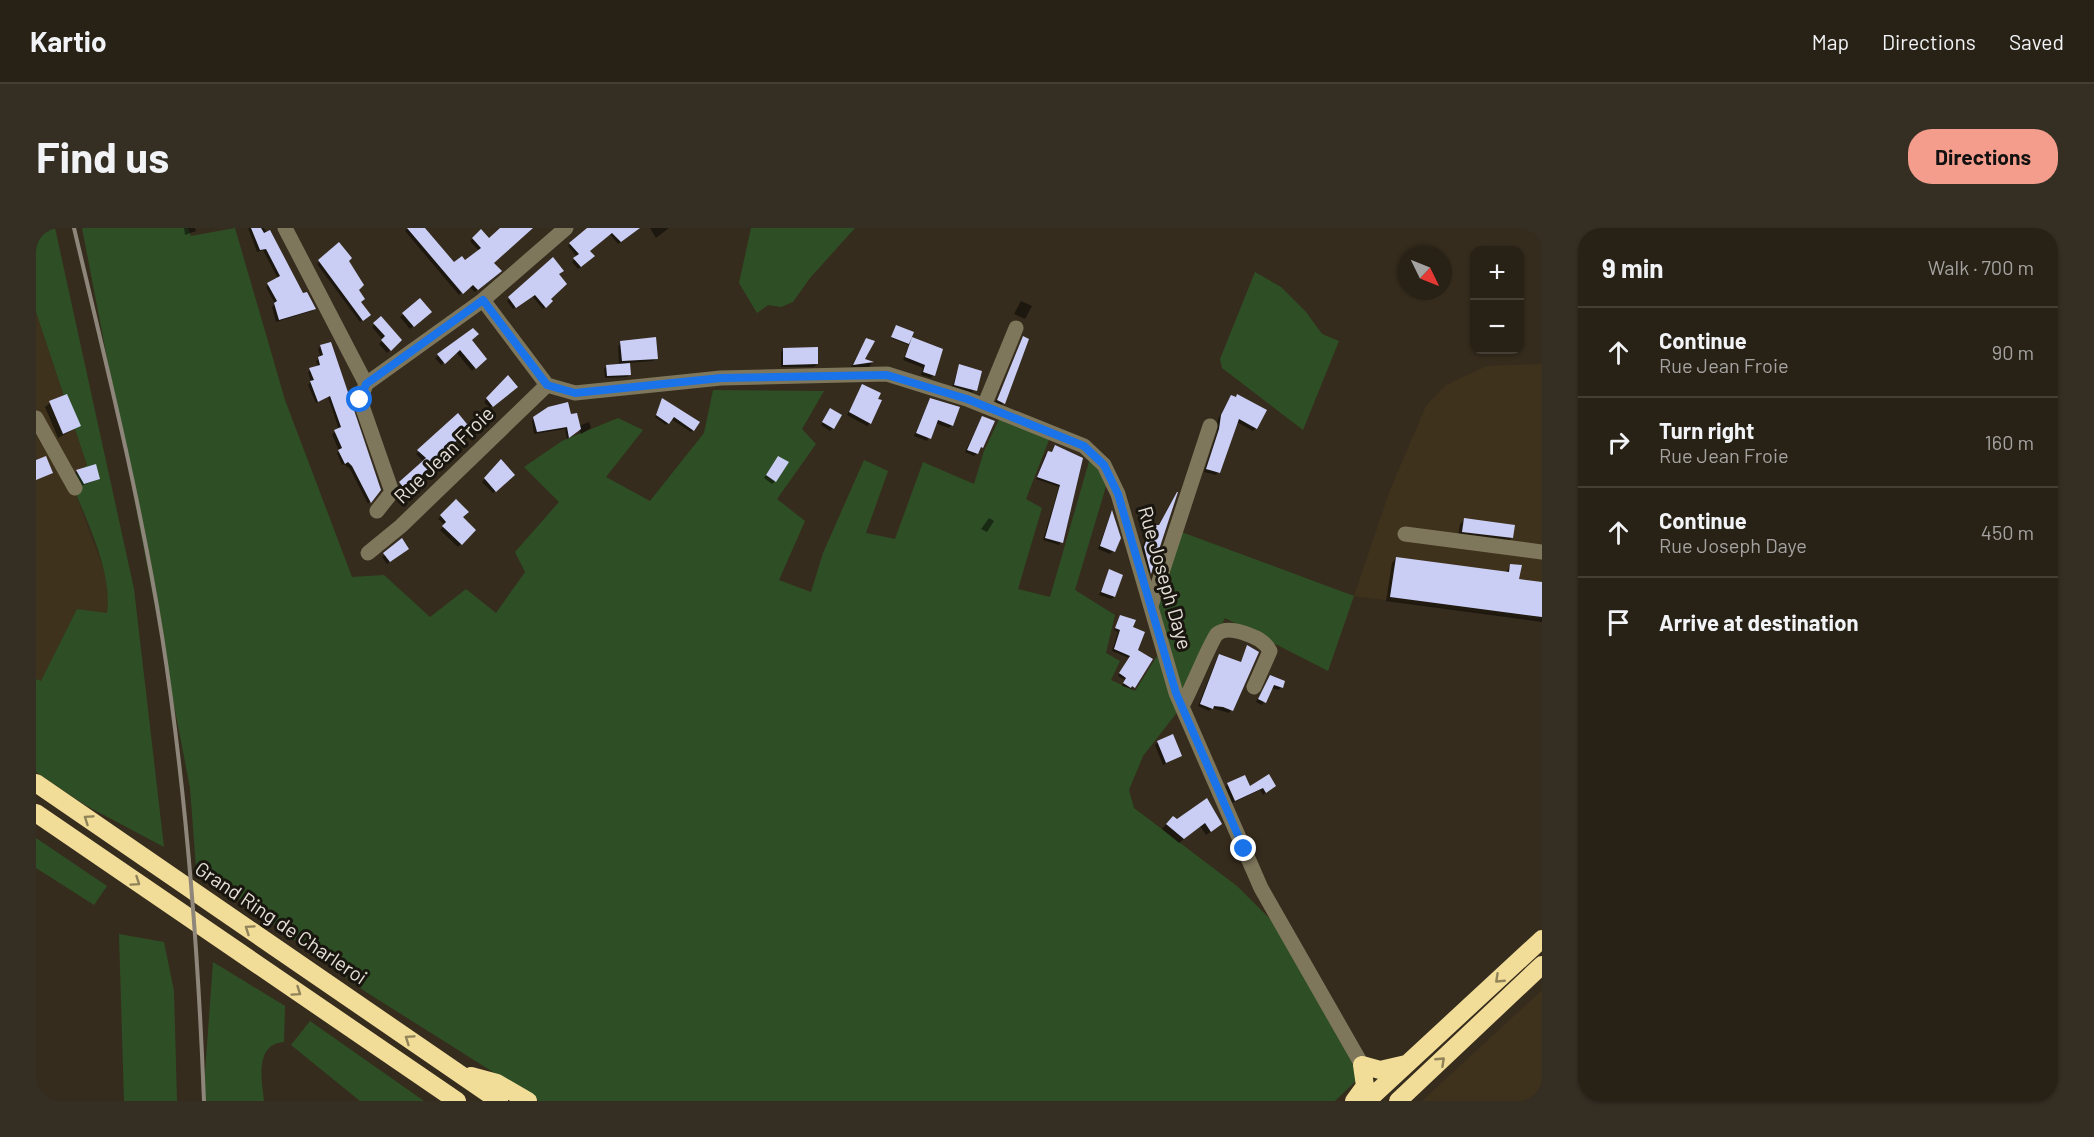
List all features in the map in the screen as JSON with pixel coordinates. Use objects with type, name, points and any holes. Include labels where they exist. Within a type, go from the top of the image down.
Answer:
[{"type":"highway","name":"Grand Ring de Charleroi","points":[[36,783],[499,1101]]},
{"type":"highway","points":[[36,813],[457,1101]]},
{"type":"highway","points":[[1367,1101],[1542,939]]},
{"type":"highway","points":[[1398,1101],[1542,966]]},
{"type":"highway","points":[[1354,1101],[1365,1086],[1362,1065],[1380,1070],[1407,1064]]},
{"type":"highway","points":[[458,1072],[497,1083],[528,1101]]},
{"type":"highway","points":[[1414,1101],[1423,1078]]},
{"type":"street","points":[[285,228],[366,384]]},
{"type":"street","points":[[377,511],[392,492],[360,400],[366,384],[483,300],[566,228]]},
{"type":"street","points":[[483,300],[547,385]]},
{"type":"street","points":[[984,406],[1016,328]]},
{"type":"street","name":"Rue Joseph Daye","points":[[547,385],[575,393],[721,378],[887,375],[984,406],[1084,446],[1104,465],[1118,494],[1182,706],[1261,888],[1362,1065]]},
{"type":"street","name":"Rue Jean Froie","points":[[368,553],[401,526],[547,385]]},
{"type":"street","points":[[36,418],[75,488]]},
{"type":"street","points":[[1150,606],[1210,426]]},
{"type":"street","points":[[1405,534],[1542,552]]},
{"type":"street","points":[[1182,706],[1193,688],[1216,635],[1226,629],[1241,632],[1265,642],[1270,651],[1254,687]]},
{"type":"shaded area","points":[[36,312],[87,465],[70,479],[107,578],[109,601],[107,613],[77,609],[41,682],[36,679]]},
{"type":"shaded area","points":[[1542,364],[1542,620],[1354,596],[1390,490],[1426,406],[1446,385],[1487,366]]},
{"type":"shaded area","points":[[1542,990],[1542,1101],[1422,1101]]},
{"type":"green space","points":[[36,228],[55,228],[134,589],[164,847],[85,805],[36,772],[36,679],[41,681],[77,609],[107,613],[108,597],[102,562],[70,479],[87,465],[36,312]]},
{"type":"green space","points":[[82,228],[188,228],[191,236],[235,228],[285,400],[352,577],[384,575],[430,617],[466,589],[496,613],[525,572],[515,552],[559,502],[524,467],[562,441],[618,418],[643,430],[606,477],[650,501],[704,433],[713,390],[824,391],[802,429],[816,444],[777,499],[805,521],[779,580],[811,592],[823,553],[864,460],[888,471],[866,533],[895,539],[923,462],[974,484],[984,451],[1002,413],[1052,432],[1026,499],[1042,508],[1018,589],[1050,597],[1090,458],[1107,483],[1075,590],[1115,615],[1106,653],[1120,661],[1111,680],[1135,691],[1157,656],[1179,701],[1151,606],[1176,530],[1354,596],[1328,671],[1225,618],[1182,706],[1143,756],[1129,790],[1134,808],[1237,886],[1274,923],[1360,1077],[1335,1101],[539,1101],[366,992],[196,868],[190,788]]},
{"type":"green space","points":[[751,228],[855,228],[810,278],[793,302],[781,307],[768,305],[757,313],[739,283]]},
{"type":"green space","points":[[1255,272],[1281,287],[1306,312],[1322,334],[1339,341],[1303,430],[1222,368],[1220,359]]},
{"type":"green space","points":[[36,838],[107,886],[94,905],[36,868]]},
{"type":"green space","points":[[119,934],[164,942],[174,991],[177,1101],[124,1101]]},
{"type":"green space","points":[[213,962],[285,1006],[284,1042],[274,1044],[268,1049],[262,1065],[264,1101],[203,1101]]},
{"type":"green space","points":[[310,1021],[424,1101],[360,1101],[291,1045]]},
{"type":"building","points":[[251,228],[261,228],[264,233],[270,230],[303,293],[307,292],[316,309],[279,320],[274,303],[277,301],[267,283],[280,276],[266,249],[260,250]]},
{"type":"building","points":[[407,228],[425,228],[454,262],[462,256],[465,260],[481,248],[472,238],[481,229],[489,238],[500,228],[533,228],[494,263],[502,271],[478,290],[473,285],[463,294]]},
{"type":"building","points":[[587,228],[640,228],[621,242],[612,233],[590,251],[595,256],[581,267],[573,258],[579,254],[569,243]]},
{"type":"building","points":[[339,242],[352,258],[349,261],[364,285],[359,290],[365,299],[361,302],[371,315],[363,321],[318,260]]},
{"type":"building","points":[[553,257],[564,271],[559,274],[567,284],[551,299],[553,301],[546,308],[535,295],[516,308],[508,297]]},
{"type":"building","points":[[420,298],[432,312],[414,327],[402,313]]},
{"type":"building","points":[[381,316],[402,340],[391,351],[381,340],[385,336],[373,323]]},
{"type":"building","points":[[896,325],[914,332],[909,344],[891,337]]},
{"type":"building","points":[[473,328],[479,334],[472,340],[487,359],[476,369],[460,350],[445,364],[437,354]]},
{"type":"building","points":[[1023,336],[1029,339],[1005,404],[997,400]]},
{"type":"building","points":[[656,337],[658,359],[622,361],[620,341]]},
{"type":"building","points":[[912,337],[943,349],[935,376],[923,372],[925,365],[905,357]]},
{"type":"building","points":[[866,338],[875,341],[865,359],[874,362],[853,365]]},
{"type":"building","points":[[331,342],[381,490],[371,503],[352,466],[348,462],[345,464],[338,450],[342,448],[334,430],[341,427],[330,396],[318,402],[310,381],[314,380],[309,368],[320,365],[318,357],[323,355],[320,345]]},
{"type":"building","points":[[818,347],[818,364],[783,365],[783,348]]},
{"type":"building","points":[[630,363],[631,375],[607,376],[606,365]]},
{"type":"building","points":[[959,364],[982,371],[977,391],[954,385]]},
{"type":"building","points":[[508,375],[518,387],[493,407],[486,398]]},
{"type":"building","points":[[862,384],[881,393],[878,399],[882,400],[871,424],[849,412]]},
{"type":"building","points":[[67,394],[81,426],[63,434],[49,401]]},
{"type":"building","points":[[1237,394],[1267,410],[1257,429],[1239,419],[1220,473],[1206,469],[1219,429],[1221,415],[1231,395],[1236,397]]},
{"type":"building","points":[[662,398],[700,422],[694,431],[674,417],[669,424],[656,415]]},
{"type":"building","points":[[930,398],[960,407],[953,426],[938,420],[931,439],[916,433]]},
{"type":"building","points":[[568,402],[571,414],[577,413],[581,429],[569,438],[567,427],[537,432],[533,417],[548,407]]},
{"type":"building","points":[[830,408],[842,415],[834,429],[822,422]]},
{"type":"building","points":[[458,413],[471,429],[420,477],[424,481],[409,494],[399,482],[426,458],[417,450]]},
{"type":"building","points":[[982,416],[995,421],[978,454],[967,450]]},
{"type":"building","points":[[1055,445],[1083,458],[1063,543],[1045,538],[1060,485],[1037,477],[1048,451],[1052,452]]},
{"type":"building","points":[[46,456],[53,473],[36,480],[36,460]]},
{"type":"building","points":[[778,456],[789,462],[776,482],[766,475]]},
{"type":"building","points":[[501,459],[515,475],[496,492],[484,478]]},
{"type":"building","points":[[96,464],[100,479],[84,484],[76,470]]},
{"type":"building","points":[[1177,492],[1151,574],[1144,547],[1152,525],[1159,525]]},
{"type":"building","points":[[456,499],[469,512],[463,517],[476,530],[462,545],[442,526],[446,522],[440,515]]},
{"type":"building","points":[[1112,510],[1121,538],[1115,552],[1100,546]]},
{"type":"building","points":[[1464,518],[1515,525],[1513,538],[1462,532]]},
{"type":"building","points":[[402,538],[409,549],[390,562],[383,553]]},
{"type":"building","points":[[1396,557],[1509,572],[1510,564],[1522,565],[1519,579],[1542,582],[1542,617],[1390,597]]},
{"type":"building","points":[[1109,569],[1123,575],[1115,597],[1101,592]]},
{"type":"building","points":[[1120,615],[1136,620],[1133,627],[1145,632],[1138,650],[1153,659],[1135,688],[1123,683],[1126,678],[1119,673],[1130,656],[1114,649],[1120,630],[1115,628]]},
{"type":"building","points":[[1247,645],[1259,652],[1233,711],[1214,706],[1213,709],[1200,704],[1219,654],[1241,662]]},
{"type":"building","points":[[1270,675],[1285,681],[1283,688],[1274,685],[1266,703],[1258,699]]},
{"type":"building","points":[[1173,734],[1182,756],[1166,763],[1157,741]]},
{"type":"building","points":[[1269,774],[1276,786],[1266,793],[1263,788],[1235,801],[1227,783],[1245,775],[1250,786]]},
{"type":"building","points":[[1207,798],[1222,824],[1211,832],[1205,823],[1184,839],[1166,824],[1173,816],[1177,819]]},
{"type":"railway","points":[[74,228],[133,482],[162,636],[178,752],[190,868],[204,1101]]},
{"type":"route","points":[[360,400],[366,384],[483,300],[547,385],[575,393],[721,378],[887,375],[967,399],[1084,446],[1104,465],[1118,494],[1176,693],[1244,849]]}]
